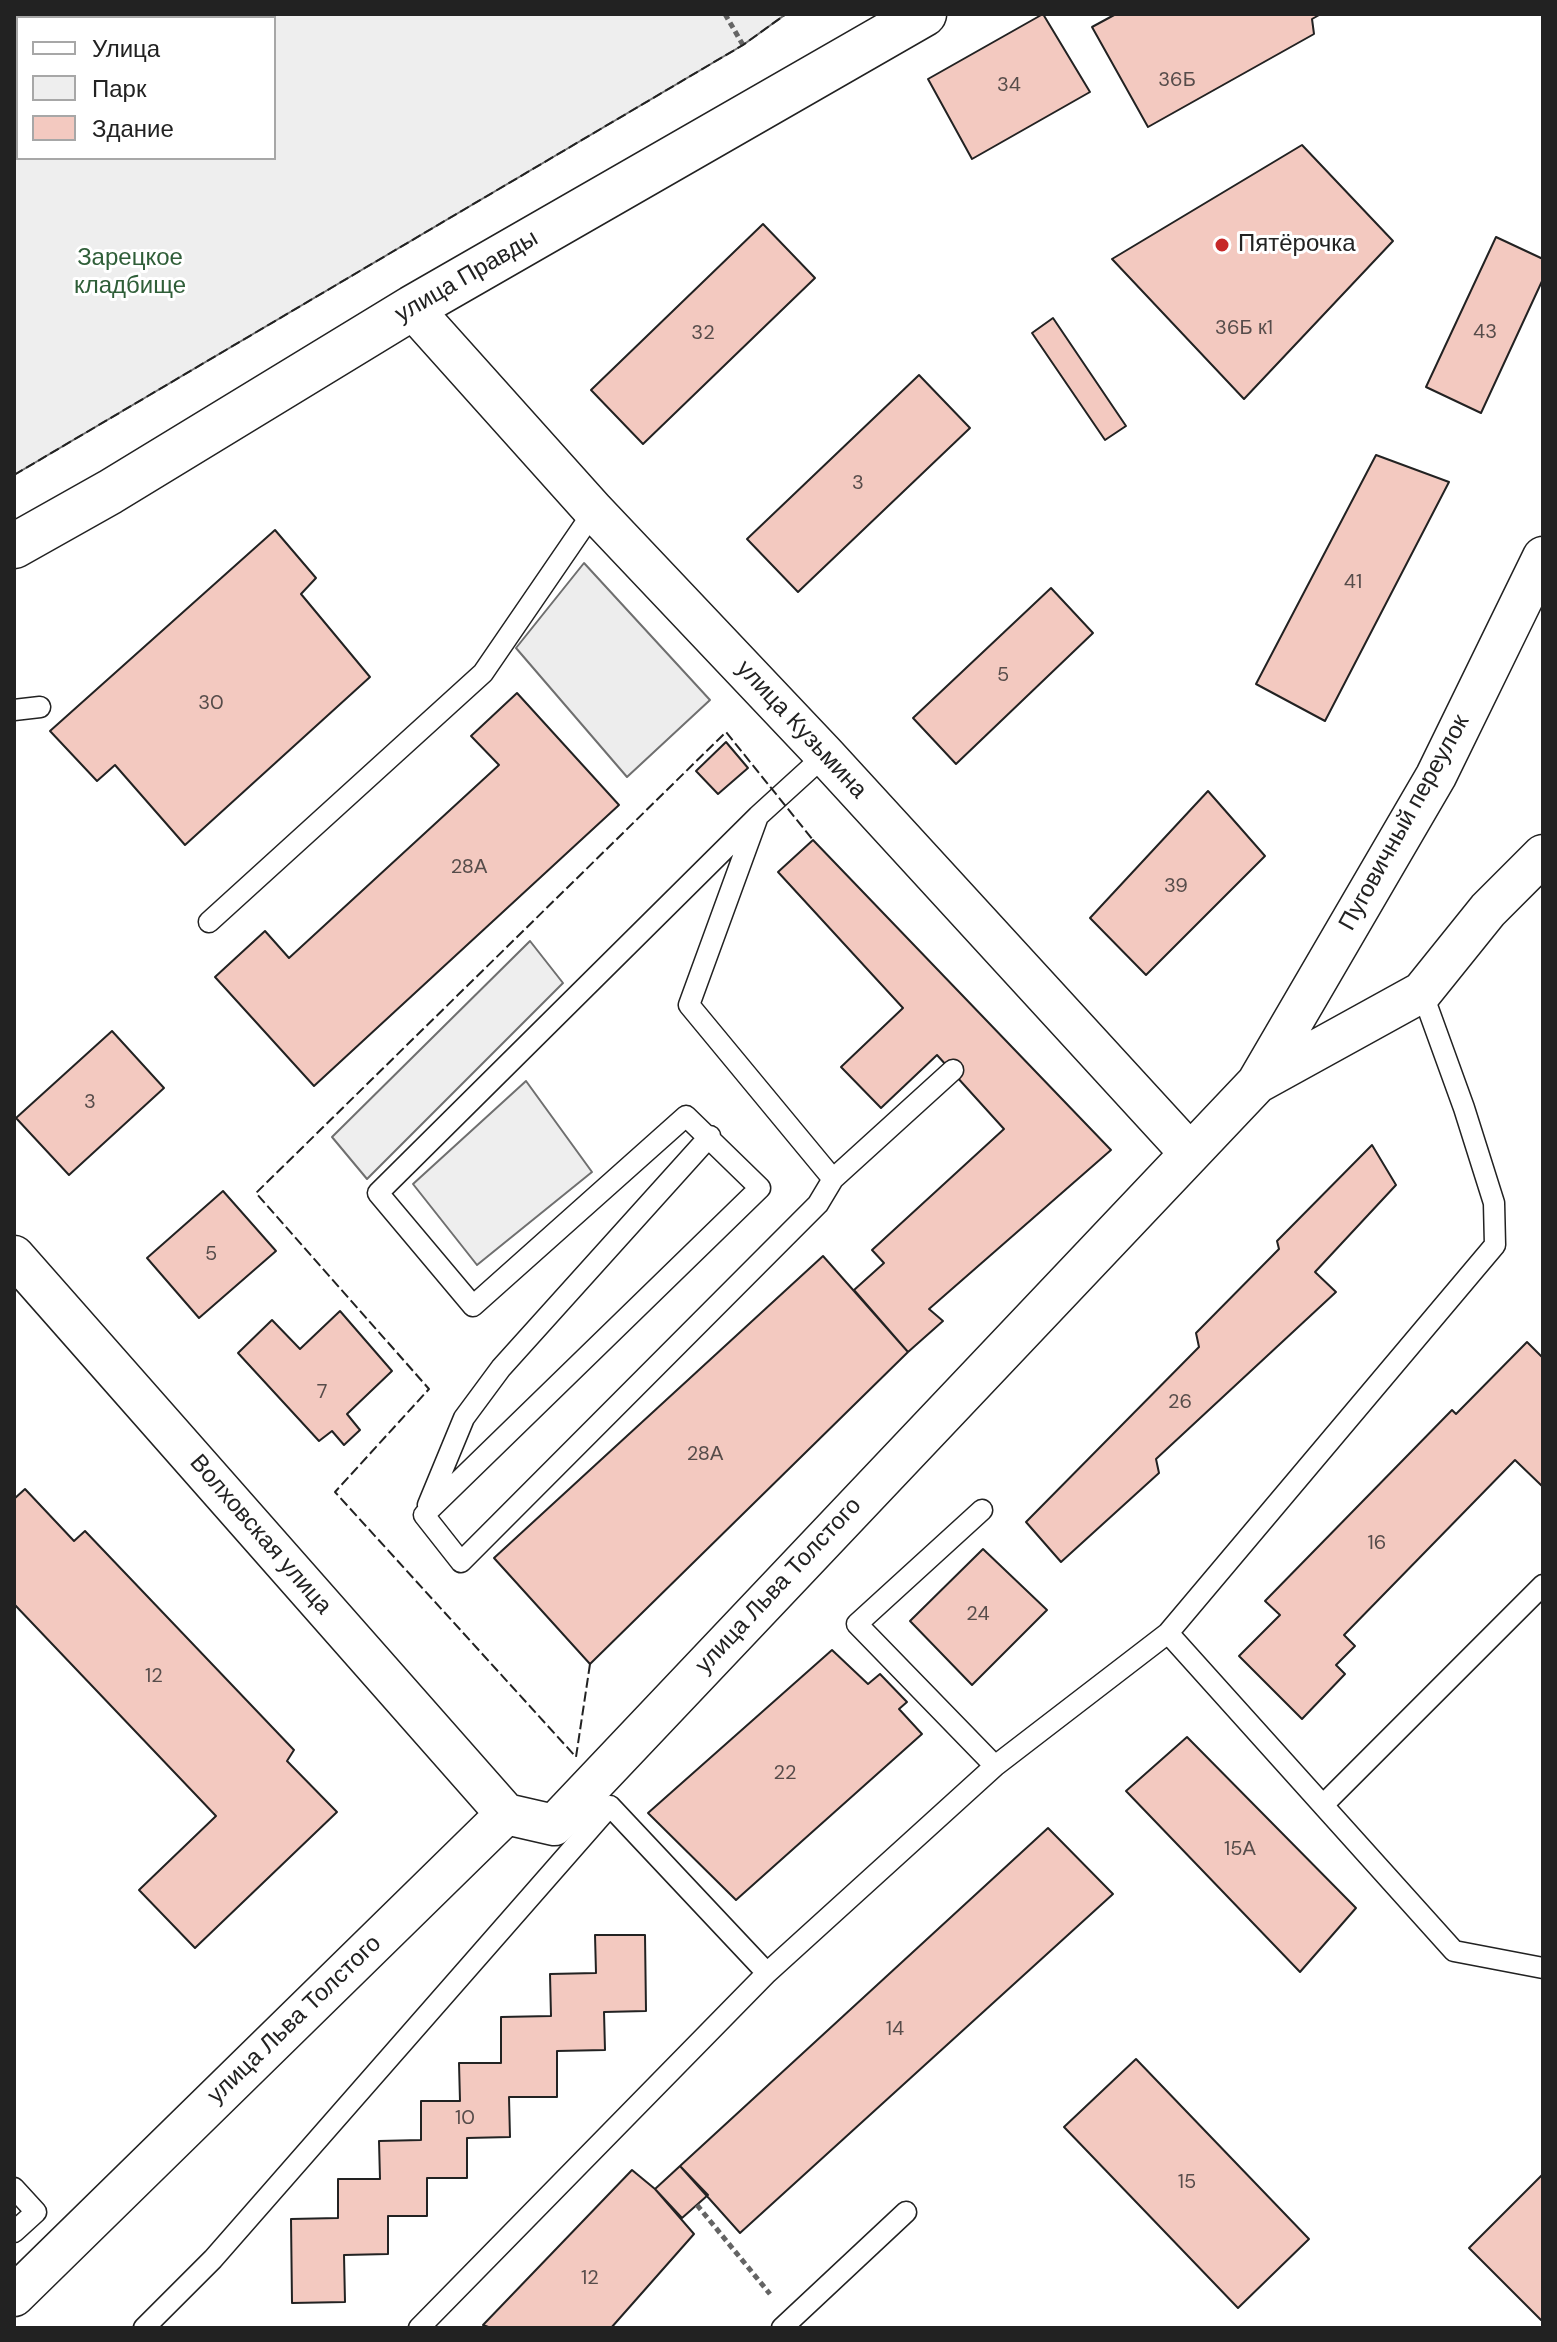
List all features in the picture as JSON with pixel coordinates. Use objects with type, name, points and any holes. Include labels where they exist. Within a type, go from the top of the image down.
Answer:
[{"type":"main road","name":"улица Правды","points":[[14,546],[110,492],[412,308],[924,14]]},
{"type":"street","name":"улица Кузьмина","points":[[412,308],[594,511],[825,755],[1189,1152]]},
{"type":"street","name":"Пуговичный переулок","points":[[1257,1083],[1436,776],[1543,557]]},
{"type":"street","name":"улица Льва Толстого","points":[[14,2296],[506,1814],[554,1825],[1257,1083],[1422,992],[1488,910],[1543,855]]},
{"type":"street","name":"Волховская улица","points":[[14,1256],[506,1814]]},
{"type":"lane","points":[[209,922],[483,673],[594,511]]},
{"type":"lane","points":[[14,710],[40,707]]},
{"type":"lane","points":[[424,1515],[760,1188],[710,1136],[686,1116],[473,1306],[378,1193],[758,816],[825,755]]},
{"type":"lane","points":[[758,816],[689,1005],[833,1179]]},
{"type":"lane","points":[[419,2328],[767,1973],[995,1766],[1168,1633],[1495,1245],[1494,1203],[1422,992]]},
{"type":"lane","points":[[424,1515],[461,1562],[818,1204],[833,1179],[953,1070]]},
{"type":"lane","points":[[424,1515],[464,1418],[501,1368],[710,1136]]},
{"type":"lane","points":[[982,1510],[857,1624],[995,1766]]},
{"type":"lane","points":[[1323,1805],[1543,1585]]},
{"type":"lane","points":[[1168,1633],[1454,1951],[1543,1968]]},
{"type":"lane","points":[[144,2328],[213,2259],[610,1806],[767,1973]]},
{"type":"lane","points":[[14,2188],[36,2212],[14,2232]]},
{"type":"lane","points":[[787,2324],[906,2212]]},
{"type":"path","points":[[725,14],[743,45]]},
{"type":"path","points":[[697,2205],[787,2324]]},
{"type":"green space","name":"Зарецкое кладбище","points":[[14,14],[786,14],[743,45],[14,475]]},
{"type":"green space","points":[[530,941],[563,983],[367,1179],[332,1137]]},
{"type":"green space","points":[[526,1081],[592,1172],[477,1265],[413,1184]]},
{"type":"shaded area","points":[[584,563],[710,700],[627,777],[516,648]]},
{"type":"building","points":[[1043,14],[1090,92],[972,159],[928,79]]},
{"type":"building","points":[[1116,14],[1321,14],[1312,19],[1314,34],[1148,127],[1092,27]]},
{"type":"building","points":[[1302,145],[1393,241],[1244,399],[1112,259]]},
{"type":"building","points":[[763,224],[815,278],[643,444],[591,390]]},
{"type":"building","points":[[1496,237],[1543,259],[1543,279],[1481,413],[1426,387]]},
{"type":"building","points":[[1053,318],[1126,426],[1105,440],[1032,333]]},
{"type":"building","points":[[919,375],[970,428],[798,592],[747,539]]},
{"type":"building","points":[[1376,455],[1449,482],[1325,721],[1256,684]]},
{"type":"building","points":[[275,530],[316,578],[301,594],[370,677],[185,845],[115,765],[97,781],[50,731]]},
{"type":"building","points":[[1051,588],[1093,633],[956,764],[913,718]]},
{"type":"building","points":[[517,693],[619,805],[314,1086],[215,977],[265,931],[289,958],[499,765],[471,736]]},
{"type":"building","points":[[726,742],[748,768],[718,794],[696,771]]},
{"type":"building","points":[[1208,791],[1265,856],[1146,975],[1090,918]]},
{"type":"building","points":[[813,840],[1111,1150],[929,1309],[943,1321],[908,1352],[854,1290],[884,1263],[872,1250],[1004,1129],[937,1055],[881,1108],[841,1067],[903,1008],[778,872]]},
{"type":"building","points":[[112,1031],[164,1088],[69,1175],[16,1118]]},
{"type":"building","points":[[1372,1145],[1396,1185],[1315,1272],[1336,1292],[1156,1459],[1159,1473],[1061,1562],[1026,1522],[1199,1347],[1196,1333],[1279,1249],[1277,1241]]},
{"type":"building","points":[[223,1191],[276,1251],[199,1318],[147,1258]]},
{"type":"building","points":[[823,1256],[908,1352],[590,1664],[494,1558]]},
{"type":"building","points":[[340,1311],[392,1371],[347,1414],[360,1430],[344,1445],[332,1431],[319,1441],[238,1353],[272,1320],[300,1349]]},
{"type":"building","points":[[1527,1342],[1543,1358],[1543,1487],[1515,1460],[1344,1635],[1355,1646],[1336,1665],[1345,1674],[1302,1719],[1239,1656],[1280,1615],[1265,1601],[1452,1410],[1456,1414]]},
{"type":"building","points":[[25,1489],[74,1541],[85,1531],[294,1750],[287,1761],[337,1812],[195,1948],[139,1890],[216,1816],[14,1604],[14,1499]]},
{"type":"building","points":[[983,1549],[1047,1610],[972,1685],[910,1621]]},
{"type":"building","points":[[832,1650],[868,1684],[880,1674],[907,1702],[899,1709],[922,1734],[736,1900],[648,1813]]},
{"type":"building","points":[[1187,1737],[1356,1908],[1300,1972],[1126,1791]]},
{"type":"building","points":[[1048,1828],[1113,1894],[740,2233],[680,2166]]},
{"type":"building","points":[[595,1935],[645,1935],[646,2011],[604,2012],[605,2050],[557,2051],[557,2097],[509,2097],[510,2137],[467,2138],[467,2178],[427,2178],[427,2216],[388,2216],[388,2254],[344,2255],[345,2302],[292,2303],[291,2219],[338,2218],[338,2179],[380,2179],[379,2141],[421,2140],[421,2101],[460,2101],[459,2063],[501,2063],[501,2017],[551,2016],[550,1974],[596,1973]]},
{"type":"building","points":[[1136,2059],[1309,2239],[1238,2308],[1064,2127]]},
{"type":"building","points":[[680,2166],[708,2195],[682,2218],[655,2189]]},
{"type":"building","points":[[632,2170],[655,2189],[694,2234],[611,2328],[491,2328],[483,2325]]},
{"type":"building","points":[[1543,2174],[1543,2318],[1541,2320],[1469,2248]]},
{"type":"fence","points":[[14,475],[743,45],[786,14]]},
{"type":"fence","points":[[590,1664],[576,1757],[335,1492],[429,1389],[256,1193],[726,732],[813,840]]},
{"type":"place","name":"Пятёрочка","points":[[1222,245]]}]
